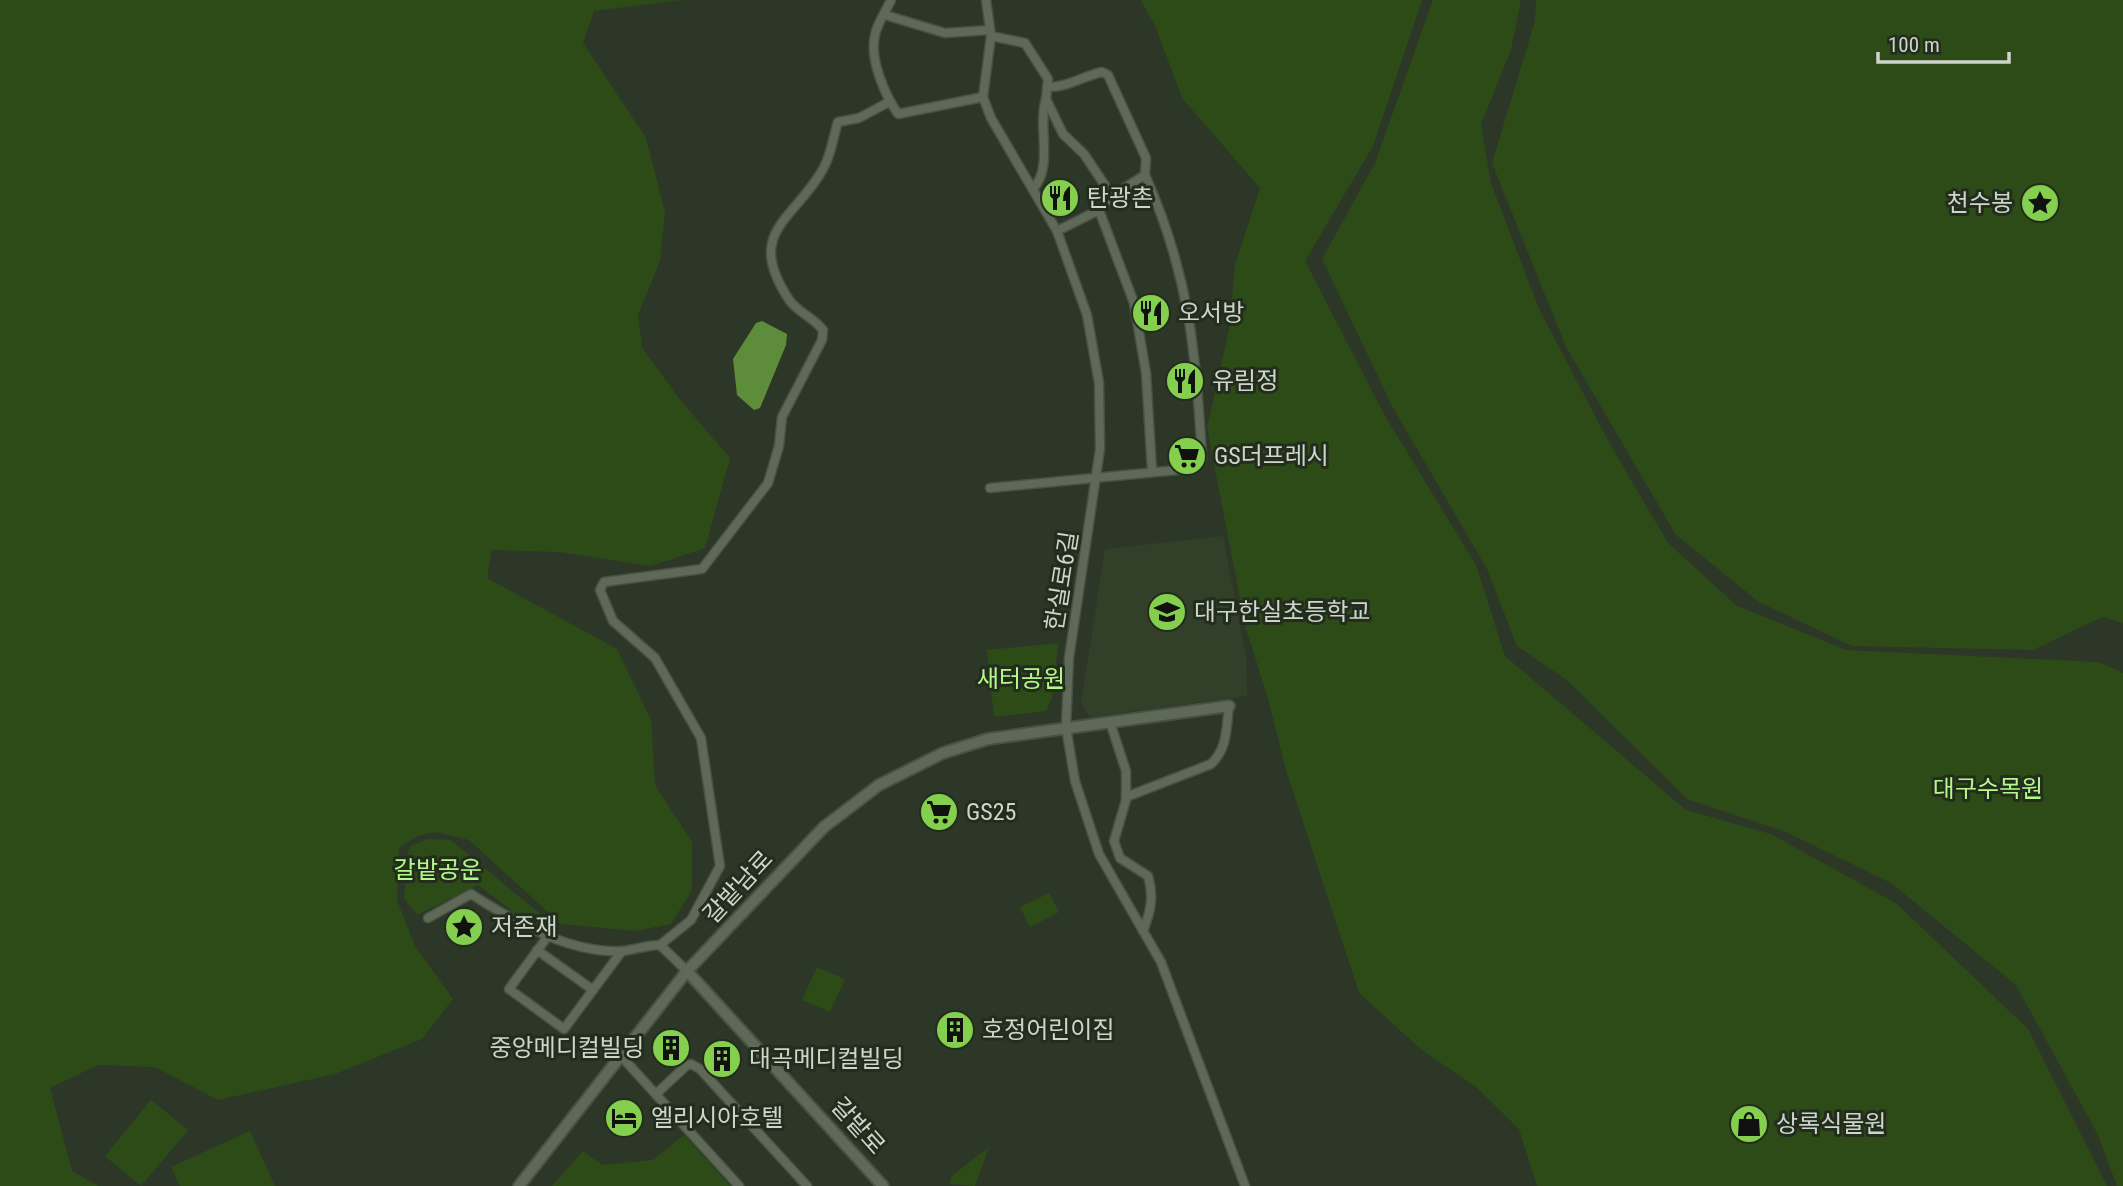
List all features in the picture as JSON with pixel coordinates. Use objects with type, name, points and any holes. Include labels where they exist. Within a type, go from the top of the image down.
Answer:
[{"type":"main road","name":"갈밭남로","points":[[519,1186],[687,971],[824,827],[879,785],[943,752],[988,739],[1228,706]]},
{"type":"main road","name":"갈밭로","points":[[687,971],[883,1186]]},
{"type":"street","points":[[891,0],[875,34],[874,49],[889,102],[902,115],[983,97],[990,33],[986,0]]},
{"type":"street","points":[[885,15],[945,33],[990,33],[1025,43],[1048,79],[1042,112],[1043,173],[1033,189]]},
{"type":"street","points":[[990,488],[1153,470],[1188,469],[1197,465],[1202,458],[1192,322],[1172,246],[1145,176],[1146,158],[1108,75],[1101,72],[1047,87]]},
{"type":"street","name":"한실로6길","points":[[983,97],[991,118],[1057,231],[1087,315],[1096,355],[1101,426],[1097,477],[1069,658],[1066,727],[1081,804],[1106,865],[1161,962],[1184,1017],[1197,1063],[1245,1186]]},
{"type":"street","points":[[1046,99],[1063,134],[1084,154],[1112,196]]},
{"type":"street","points":[[428,918],[471,894],[515,923],[548,936],[596,948],[622,951],[660,945],[691,920],[720,866],[701,738],[655,658],[613,621],[600,590],[604,582],[702,569],[768,483],[779,446],[782,417],[822,340],[823,330],[791,302],[770,258],[772,240],[783,219],[824,169],[838,122],[859,118],[889,102]]},
{"type":"street","points":[[1057,231],[1099,210],[1112,196],[1145,176]]},
{"type":"street","points":[[1099,210],[1134,303],[1146,373],[1153,470]]},
{"type":"street","points":[[1126,797],[1211,764],[1220,755],[1225,744],[1228,706]]},
{"type":"street","points":[[1110,722],[1125,771],[1126,797],[1114,841],[1119,855],[1147,876],[1152,890],[1150,913],[1143,930]]},
{"type":"street","points":[[1106,865],[1119,855]]},
{"type":"street","points":[[548,936],[509,989],[564,1029],[622,951]]},
{"type":"street","points":[[660,945],[687,971]]},
{"type":"street","points":[[537,950],[593,990]]},
{"type":"street","points":[[621,1056],[738,1186]]},
{"type":"street","points":[[656,1094],[686,1066],[691,1064],[700,1069],[807,1186]]},
{"type":"shaded area","points":[[762,321],[787,334],[786,345],[760,408],[754,410],[737,395],[733,359],[756,323]]},
{"type":"shaded area","name":"대구한실초등학교","points":[[1223,536],[1246,657],[1247,696],[1090,717],[1081,704],[1105,549]]},
{"type":"green space","points":[[0,0],[681,0],[594,11],[583,43],[646,138],[665,212],[660,261],[638,315],[642,348],[681,401],[730,458],[705,548],[651,566],[560,552],[492,550],[487,578],[617,649],[651,720],[655,785],[692,842],[692,890],[671,924],[635,931],[561,924],[469,840],[436,832],[417,836],[399,848],[397,900],[415,946],[453,999],[422,1039],[335,1074],[218,1100],[155,1067],[98,1065],[50,1088],[72,1171],[98,1186],[0,1186]]},
{"type":"green space","points":[[1141,0],[1422,0],[1373,146],[1305,261],[1385,416],[1476,565],[1505,656],[1686,810],[1771,834],[1897,904],[2028,1029],[2107,1186],[1537,1186],[1519,1129],[1475,1086],[1423,1051],[1359,993],[1286,770],[1267,695],[1246,629],[1207,428],[1229,330],[1235,265],[1260,188],[1182,98],[1156,28]]},
{"type":"green space","name":"대구수목원","points":[[1433,0],[1521,0],[1511,50],[1481,124],[1491,183],[1539,309],[1611,446],[1668,543],[1737,606],[1846,650],[2098,662],[2123,673],[2123,1186],[2117,1186],[2097,1133],[2016,985],[1891,883],[1786,832],[1687,799],[1567,680],[1517,646],[1487,569],[1392,406],[1322,259],[1375,163]]},
{"type":"green space","points":[[1536,0],[2123,0],[2123,623],[2102,617],[2033,650],[1852,646],[1759,602],[1676,535],[1566,347],[1492,163],[1535,21]]},
{"type":"green space","name":"새터공원","points":[[1058,643],[1052,698],[1046,711],[994,717],[987,650]]},
{"type":"green space","name":"갈밭공운","points":[[427,839],[451,840],[556,927],[521,918],[478,885],[417,915],[404,898],[409,847]]},
{"type":"green space","points":[[1049,893],[1059,912],[1030,927],[1020,907]]},
{"type":"green space","points":[[817,967],[845,979],[830,1012],[802,1000]]},
{"type":"green space","points":[[151,1100],[188,1130],[141,1186],[105,1156]]},
{"type":"green space","points":[[250,1131],[275,1186],[180,1186],[171,1167]]},
{"type":"green space","points":[[684,1135],[730,1186],[552,1186],[583,1151],[602,1165],[653,1160]]},
{"type":"green space","points":[[989,1147],[975,1186],[949,1184],[952,1176]]},
{"type":"place","name":"탄광촌","points":[[1060,198]]},
{"type":"place","name":"천수봉","points":[[2040,203]]},
{"type":"place","name":"오서방","points":[[1151,313]]},
{"type":"place","name":"유림정","points":[[1185,381]]},
{"type":"place","name":"GS더프레시","points":[[1187,456]]},
{"type":"place","name":"대구한실초등학교","points":[[1167,612]]},
{"type":"place","name":"GS25","points":[[939,812]]},
{"type":"place","name":"저존재","points":[[464,927]]},
{"type":"place","name":"호정어린이집","points":[[955,1030]]},
{"type":"place","name":"중앙메디컬빌딩","points":[[671,1048]]},
{"type":"place","name":"대곡메디컬빌딩","points":[[722,1059]]},
{"type":"place","name":"엘리시아호텔","points":[[624,1118]]},
{"type":"place","name":"상록식물원","points":[[1749,1124]]}]
